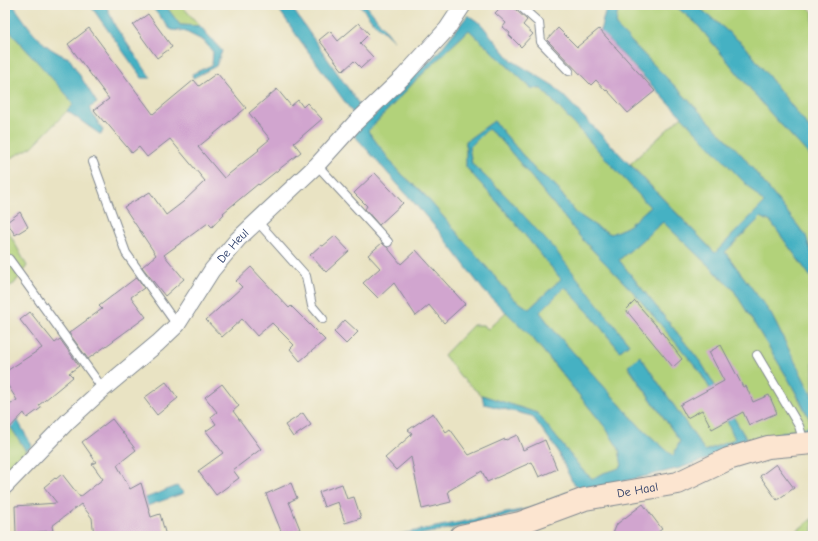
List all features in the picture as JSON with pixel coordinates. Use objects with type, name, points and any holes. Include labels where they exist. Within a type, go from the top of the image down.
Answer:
[{"type":"street","name":"De Heul","points":[[5,486],[69,420],[102,389],[158,343],[177,325],[212,270],[238,239],[317,165],[355,123],[403,77],[447,29],[463,5]]},
{"type":"street","name":"De Haal","points":[[461,536],[520,523],[585,499],[678,483],[728,459],[805,438]]},
{"type":"lane","points":[[520,5],[539,24],[541,42],[569,71]]},
{"type":"lane","points":[[93,162],[126,253],[177,325]]},
{"type":"lane","points":[[317,165],[388,242]]},
{"type":"lane","points":[[257,220],[306,276],[312,306],[323,319]]},
{"type":"lane","points":[[9,259],[102,389]]},
{"type":"lane","points":[[757,355],[805,438]]},
{"type":"green space","points":[[165,5],[181,5],[200,26],[180,25]]},
{"type":"green space","points":[[623,5],[674,5],[696,23],[772,115],[813,159],[813,254],[806,236],[741,154],[616,26],[617,14]]},
{"type":"green space","points":[[696,5],[806,5],[813,12],[813,133],[745,46]]},
{"type":"green space","points":[[5,26],[58,84],[73,105],[32,147],[5,161]]},
{"type":"green space","points":[[469,30],[531,88],[542,89],[650,207],[627,227],[611,234],[597,227],[576,213],[554,184],[536,171],[494,121],[466,141],[466,167],[506,212],[561,279],[529,309],[514,299],[422,192],[397,170],[368,131],[415,81]]},
{"type":"green space","points":[[682,116],[764,203],[715,253],[630,164]]},
{"type":"green space","points":[[488,129],[502,141],[582,239],[634,293],[698,369],[719,403],[735,439],[705,451],[640,356],[628,367],[680,441],[673,456],[641,428],[555,332],[540,312],[565,286],[620,351],[629,344],[505,195],[472,164],[469,148]]},
{"type":"green space","points":[[761,217],[771,222],[813,280],[813,398],[771,314],[725,252]]},
{"type":"green space","points":[[663,222],[733,289],[789,380],[813,426],[747,440],[702,364],[619,260]]},
{"type":"green space","points":[[5,225],[27,266],[14,284],[5,288]]},
{"type":"green space","points":[[506,312],[530,335],[605,427],[619,449],[622,466],[615,470],[601,474],[593,479],[584,472],[537,413],[481,395],[461,377],[444,355],[473,325],[483,325],[488,329]]},
{"type":"green space","points":[[5,418],[26,451],[5,474]]},
{"type":"green space","points":[[813,518],[813,536],[790,536]]},
{"type":"water","points":[[5,5],[13,5],[43,43],[59,54],[69,58],[97,103],[89,108],[103,130],[101,135],[67,111],[73,105],[66,94],[5,26]]},
{"type":"water","points":[[90,5],[106,5],[115,26],[151,78],[142,78]]},
{"type":"water","points":[[148,5],[165,5],[180,25],[200,26],[222,51],[216,66],[193,78],[192,74],[212,65],[213,52],[204,41],[184,31],[171,30],[151,6]]},
{"type":"water","points":[[276,5],[290,5],[370,120],[437,54],[468,15],[481,24],[511,60],[554,86],[715,253],[764,203],[600,31],[607,5],[623,5],[617,14],[616,26],[741,154],[806,236],[813,254],[813,280],[771,222],[761,217],[725,252],[771,314],[813,398],[813,425],[789,380],[733,289],[663,222],[619,260],[702,364],[747,440],[813,426],[813,435],[758,442],[680,468],[579,492],[531,508],[578,488],[572,481],[556,448],[532,416],[484,404],[482,395],[537,413],[584,472],[593,479],[601,474],[615,470],[622,466],[619,449],[605,427],[530,335],[484,291],[438,230],[354,135],[361,124]],"holes":[[[469,30],[531,88],[542,89],[650,207],[627,227],[611,234],[597,227],[576,213],[554,184],[536,171],[494,121],[466,141],[466,167],[506,212],[561,279],[529,309],[514,299],[422,192],[397,170],[368,131],[415,81]],[[488,129],[502,141],[582,239],[634,293],[698,369],[719,403],[735,439],[705,451],[640,356],[628,366],[680,441],[673,456],[641,428],[555,332],[540,312],[565,287],[589,313],[620,351],[629,344],[556,251],[505,195],[472,164],[469,148]]]},
{"type":"water","points":[[360,5],[366,5],[394,41],[373,22]]},
{"type":"water","points":[[674,5],[696,5],[745,46],[813,133],[813,159],[772,115],[696,23]]},
{"type":"water","points":[[5,398],[32,446],[26,451],[5,418]]},
{"type":"water","points":[[177,486],[184,493],[101,522],[96,517]]},
{"type":"water","points":[[531,508],[498,519],[413,536],[391,536]]},
{"type":"building","points":[[503,5],[514,5],[515,9],[527,20],[523,25],[533,34],[521,47],[503,27],[506,23],[495,13]]},
{"type":"building","points":[[148,14],[172,47],[157,58],[133,25]]},
{"type":"building","points":[[359,23],[369,34],[360,43],[373,57],[361,68],[354,61],[343,71],[319,40],[330,31],[338,41]]},
{"type":"building","points":[[89,28],[153,114],[194,80],[199,86],[217,73],[246,108],[198,147],[224,178],[259,150],[258,149],[270,139],[249,113],[277,89],[291,106],[298,100],[303,107],[307,103],[322,119],[294,143],[301,152],[259,185],[258,184],[223,213],[224,214],[212,227],[208,223],[164,255],[184,279],[165,296],[142,267],[156,255],[124,207],[150,192],[166,215],[183,202],[205,181],[170,139],[147,157],[139,147],[132,153],[94,110],[109,99],[68,44]]},
{"type":"building","points":[[558,28],[577,47],[599,29],[655,91],[628,113],[596,80],[591,85],[547,40]]},
{"type":"building","points":[[375,173],[403,203],[379,225],[365,209],[367,206],[354,193]]},
{"type":"building","points":[[20,212],[28,227],[15,235],[7,222]]},
{"type":"building","points":[[335,236],[349,251],[326,272],[310,255],[321,245],[323,246]]},
{"type":"building","points":[[382,243],[401,264],[416,250],[465,304],[444,323],[429,305],[416,316],[394,283],[378,298],[363,283],[380,268],[368,255]]},
{"type":"building","points":[[251,267],[289,308],[291,306],[325,340],[300,361],[290,349],[294,345],[272,323],[257,336],[242,319],[222,337],[206,320],[242,287],[236,281]]},
{"type":"building","points":[[137,277],[144,288],[131,297],[146,317],[88,359],[69,333],[102,309],[99,306]]},
{"type":"building","points":[[635,301],[682,359],[673,367],[626,310]]},
{"type":"building","points":[[30,312],[55,343],[60,339],[79,366],[69,373],[73,377],[39,405],[41,408],[27,418],[24,413],[5,433],[5,408],[17,400],[5,381],[5,372],[42,348],[20,320]]},
{"type":"building","points":[[345,320],[358,332],[346,344],[334,332]]},
{"type":"building","points":[[721,345],[743,387],[746,386],[753,402],[769,395],[777,413],[749,425],[743,412],[712,429],[702,410],[687,418],[680,405],[724,381],[709,352]]},
{"type":"building","points":[[166,382],[178,398],[157,415],[144,398]]},
{"type":"building","points":[[222,384],[239,406],[233,411],[261,449],[233,470],[239,478],[216,495],[198,471],[223,453],[206,431],[216,424],[211,417],[217,412],[205,397]]},
{"type":"building","points":[[303,413],[311,425],[293,437],[285,425]]},
{"type":"building","points":[[433,413],[446,432],[450,429],[469,455],[517,435],[523,450],[545,440],[557,469],[539,477],[532,462],[487,482],[482,471],[448,491],[451,502],[422,509],[411,457],[396,470],[385,458],[410,436],[412,433],[408,430]]},
{"type":"building","points":[[112,419],[136,450],[117,465],[130,489],[141,483],[151,517],[160,514],[166,536],[94,536],[92,518],[81,504],[52,526],[53,531],[16,533],[15,506],[57,503],[44,487],[55,478],[56,479],[62,474],[80,497],[103,479],[92,464],[96,462],[82,442]]},
{"type":"building","points":[[776,464],[794,488],[777,500],[760,476]]},
{"type":"building","points":[[291,483],[297,498],[289,502],[300,529],[283,536],[266,494]]},
{"type":"building","points":[[342,484],[347,499],[354,497],[361,518],[345,523],[338,502],[324,507],[319,492]]},
{"type":"building","points":[[643,504],[662,529],[653,536],[612,536],[617,524]]}]
